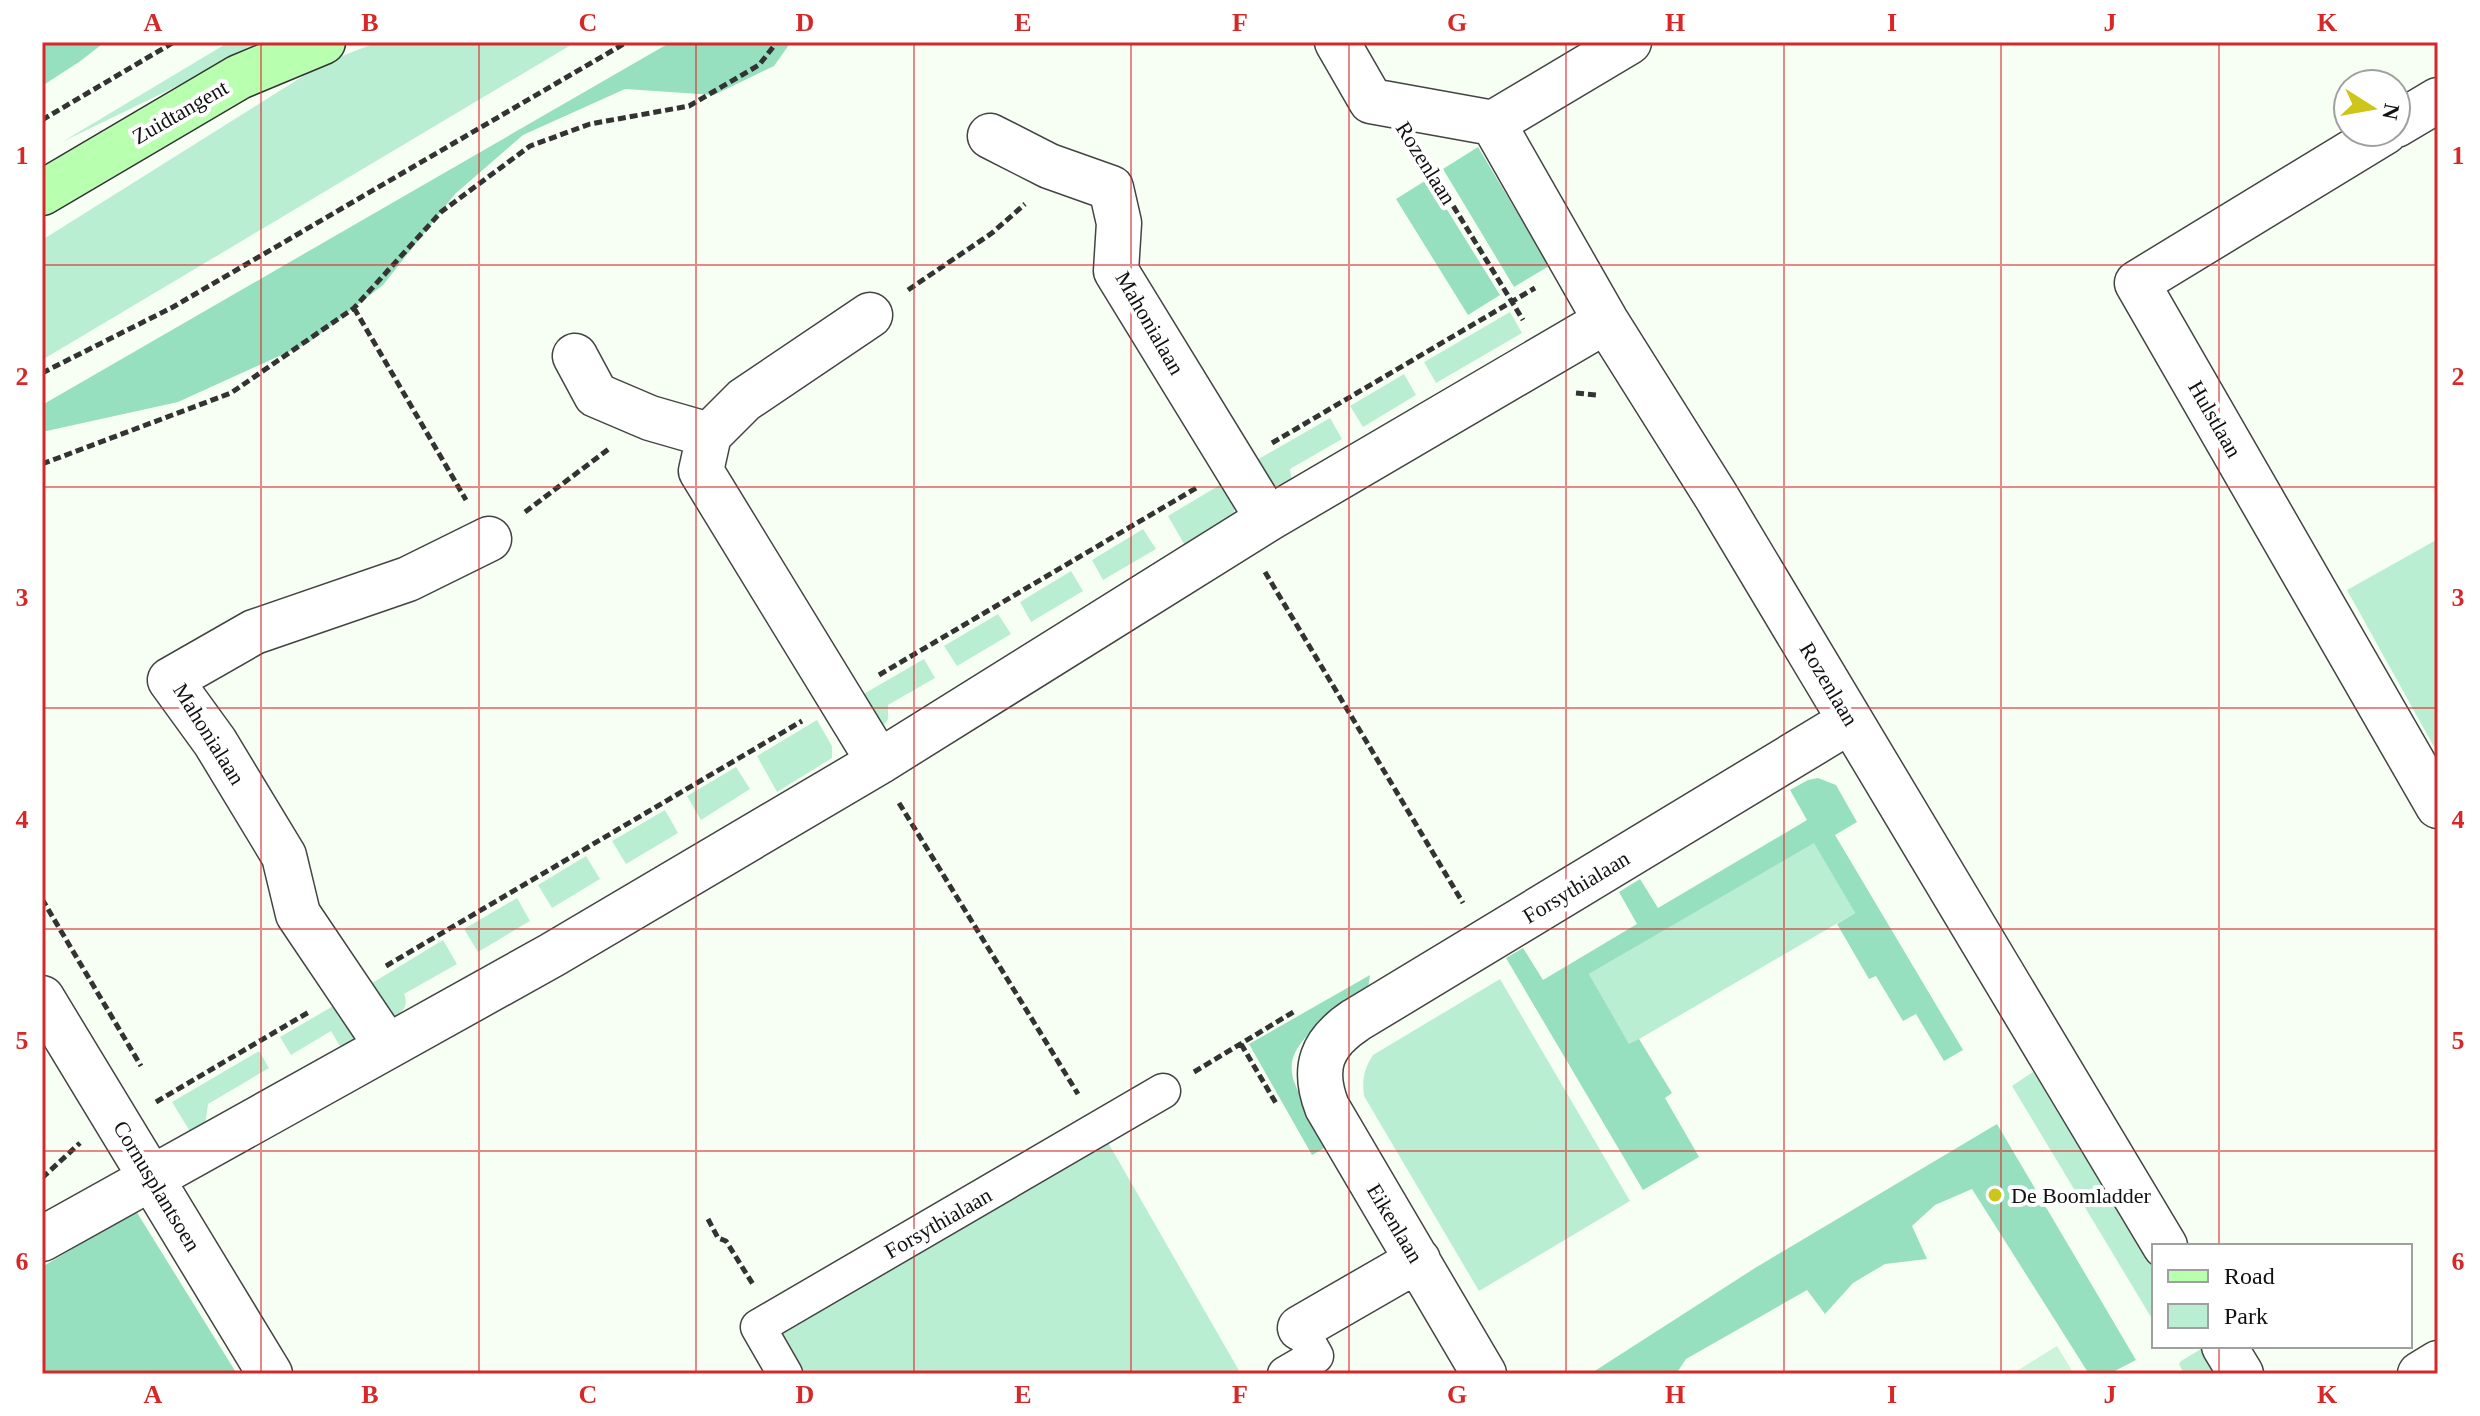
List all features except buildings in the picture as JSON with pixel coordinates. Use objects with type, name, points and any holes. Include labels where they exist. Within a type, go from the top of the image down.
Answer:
[{"type":"main road","name":"Zuidtangent","points":[[42,193],[239,77],[323,42]]},
{"type":"street","points":[[1337,42],[1371,101],[1493,123],[1629,42]]},
{"type":"street","points":[[2412,115],[2438,100]]},
{"type":"street","name":"Rozenlaan","points":[[1493,123],[1606,321],[1716,496],[2164,1244]]},
{"type":"street","name":"Mahonialaan","points":[[990,136],[1049,166],[1111,188],[1119,223],[1116,271],[1255,527]]},
{"type":"street","name":"Hulstlaan","points":[[2359,148],[2137,283],[2438,806]]},
{"type":"street","points":[[870,315],[744,400],[709,435],[701,471],[877,763]]},
{"type":"street","points":[[42,1239],[552,955],[877,763],[1255,527],[1606,321]]},
{"type":"street","points":[[575,356],[596,395],[650,418],[709,435]]},
{"type":"street","name":"Mahonialaan","points":[[387,1046],[298,914],[284,856],[215,742],[170,680],[254,632],[408,579],[489,539]]},
{"type":"street","name":"Forsythialaan","points":[[1319,1069],[1326,1048],[1338,1032],[1850,721]]},
{"type":"street","name":"Cornusplantsoen","points":[[42,998],[270,1374]]},
{"type":"street","name":"Eikenlaan","points":[[1319,1069],[1319,1088],[1327,1107],[1484,1374]]},
{"type":"street","name":"Forsythialaan","points":[[774,1318],[1163,1091]]},
{"type":"street","points":[[1285,1374],[1316,1356],[1300,1328],[1418,1260]]},
{"type":"street","points":[[774,1318],[758,1327],[785,1374]]},
{"type":"street","points":[[2225,1348],[2241,1374]]},
{"type":"street","points":[[2420,1374],[2438,1363]]},
{"type":"path","points":[[42,120],[174,42]]},
{"type":"path","points":[[42,373],[173,307],[627,42]]},
{"type":"path","points":[[42,464],[231,393],[354,308],[441,212],[530,146],[590,124],[689,106],[759,65],[777,42]]},
{"type":"path","name":"Rozenlaan","points":[[1390,105],[1569,395],[1579,392],[1606,399]]},
{"type":"path","points":[[870,315],[1014,216],[1030,199],[1049,166]]},
{"type":"path","points":[[354,308],[489,539],[650,418]]},
{"type":"path","points":[[1255,527],[1485,943]]},
{"type":"path","points":[[877,763],[1100,1129]]},
{"type":"path","points":[[708,1219],[718,1238],[726,1241],[774,1318]]},
{"type":"green space","points":[[50,42],[105,42],[42,86],[42,47]]},
{"type":"green space","points":[[229,42],[268,42],[62,142]]},
{"type":"green space","points":[[378,42],[576,42],[42,360],[42,240],[324,63]]},
{"type":"green space","points":[[671,42],[791,42],[774,66],[714,95],[625,89],[523,135],[455,194],[383,285],[308,343],[178,402],[42,432],[42,405]]},
{"type":"green space","points":[[1478,147],[1549,266],[1514,287],[1443,169]]},
{"type":"green space","points":[[1428,179],[1500,295],[1468,315],[1396,199]]},
{"type":"green space","points":[[1510,312],[1522,333],[1436,383],[1424,362]]},
{"type":"green space","points":[[1404,374],[1416,395],[1363,427],[1350,406]]},
{"type":"green space","points":[[1330,418],[1342,439],[1290,469],[1292,481],[1278,493],[1250,464]]},
{"type":"green space","points":[[1223,483],[1235,503],[1233,521],[1187,549],[1168,516]]},
{"type":"green space","points":[[1143,529],[1156,549],[1103,580],[1092,560]]},
{"type":"green space","points":[[2438,539],[2438,754],[2347,590]]},
{"type":"green space","points":[[1071,571],[1083,591],[1031,622],[1020,602]]},
{"type":"green space","points":[[998,614],[1011,634],[957,666],[944,646]]},
{"type":"green space","points":[[924,659],[935,678],[888,705],[888,719],[882,728],[848,703]]},
{"type":"green space","points":[[817,720],[832,746],[832,758],[777,792],[757,756]]},
{"type":"green space","points":[[736,767],[750,789],[701,820],[687,796]]},
{"type":"green space","points":[[1818,778],[1836,785],[1857,822],[1835,835],[1963,1050],[1944,1061],[1916,1014],[1903,1021],[1876,976],[1869,979],[1837,924],[1855,913],[1814,843],[1589,974],[1629,1044],[1639,1039],[1672,1093],[1665,1098],[1699,1157],[1643,1190],[1506,958],[1523,948],[1543,980],[1637,924],[1619,892],[1640,879],[1658,908],[1807,820],[1790,790]]},
{"type":"green space","points":[[665,810],[678,833],[626,864],[612,841]]},
{"type":"green space","points":[[1814,842],[1855,913],[1629,1045],[1589,974]]},
{"type":"green space","points":[[586,856],[600,879],[552,908],[538,885]]},
{"type":"green space","points":[[517,898],[530,921],[478,952],[464,929]]},
{"type":"green space","points":[[443,940],[457,964],[404,994],[405,1005],[397,1015],[393,1017],[364,988]]},
{"type":"green space","points":[[1370,975],[1367,995],[1316,1028],[1296,1051],[1292,1064],[1295,1085],[1330,1145],[1312,1155],[1249,1044]]},
{"type":"green space","points":[[1500,979],[1630,1201],[1479,1291],[1364,1096],[1364,1079],[1373,1055]]},
{"type":"green space","points":[[335,1005],[355,1040],[341,1048],[331,1031],[291,1055],[280,1037]]},
{"type":"green space","points":[[259,1051],[269,1068],[208,1104],[205,1125],[191,1133],[172,1102]]},
{"type":"green space","points":[[2039,1068],[2152,1253],[2152,1319],[2012,1086]]},
{"type":"green space","points":[[1997,1124],[2136,1360],[2109,1374],[2089,1374],[1972,1189],[1935,1205],[1912,1226],[1927,1259],[1885,1264],[1853,1283],[1825,1314],[1807,1290],[1686,1359],[1676,1374],[1590,1374],[1755,1268]]},
{"type":"green space","points":[[1106,1139],[1241,1374],[799,1374],[774,1330]]},
{"type":"green space","points":[[136,1211],[237,1374],[42,1372],[42,1267]]},
{"type":"green space","points":[[2057,1346],[2074,1374],[2012,1374]]},
{"type":"green space","points":[[2207,1348],[2225,1374],[2184,1374],[2179,1364]]},
{"type":"place","name":"De Boomladder","points":[[1995,1195]]}]
